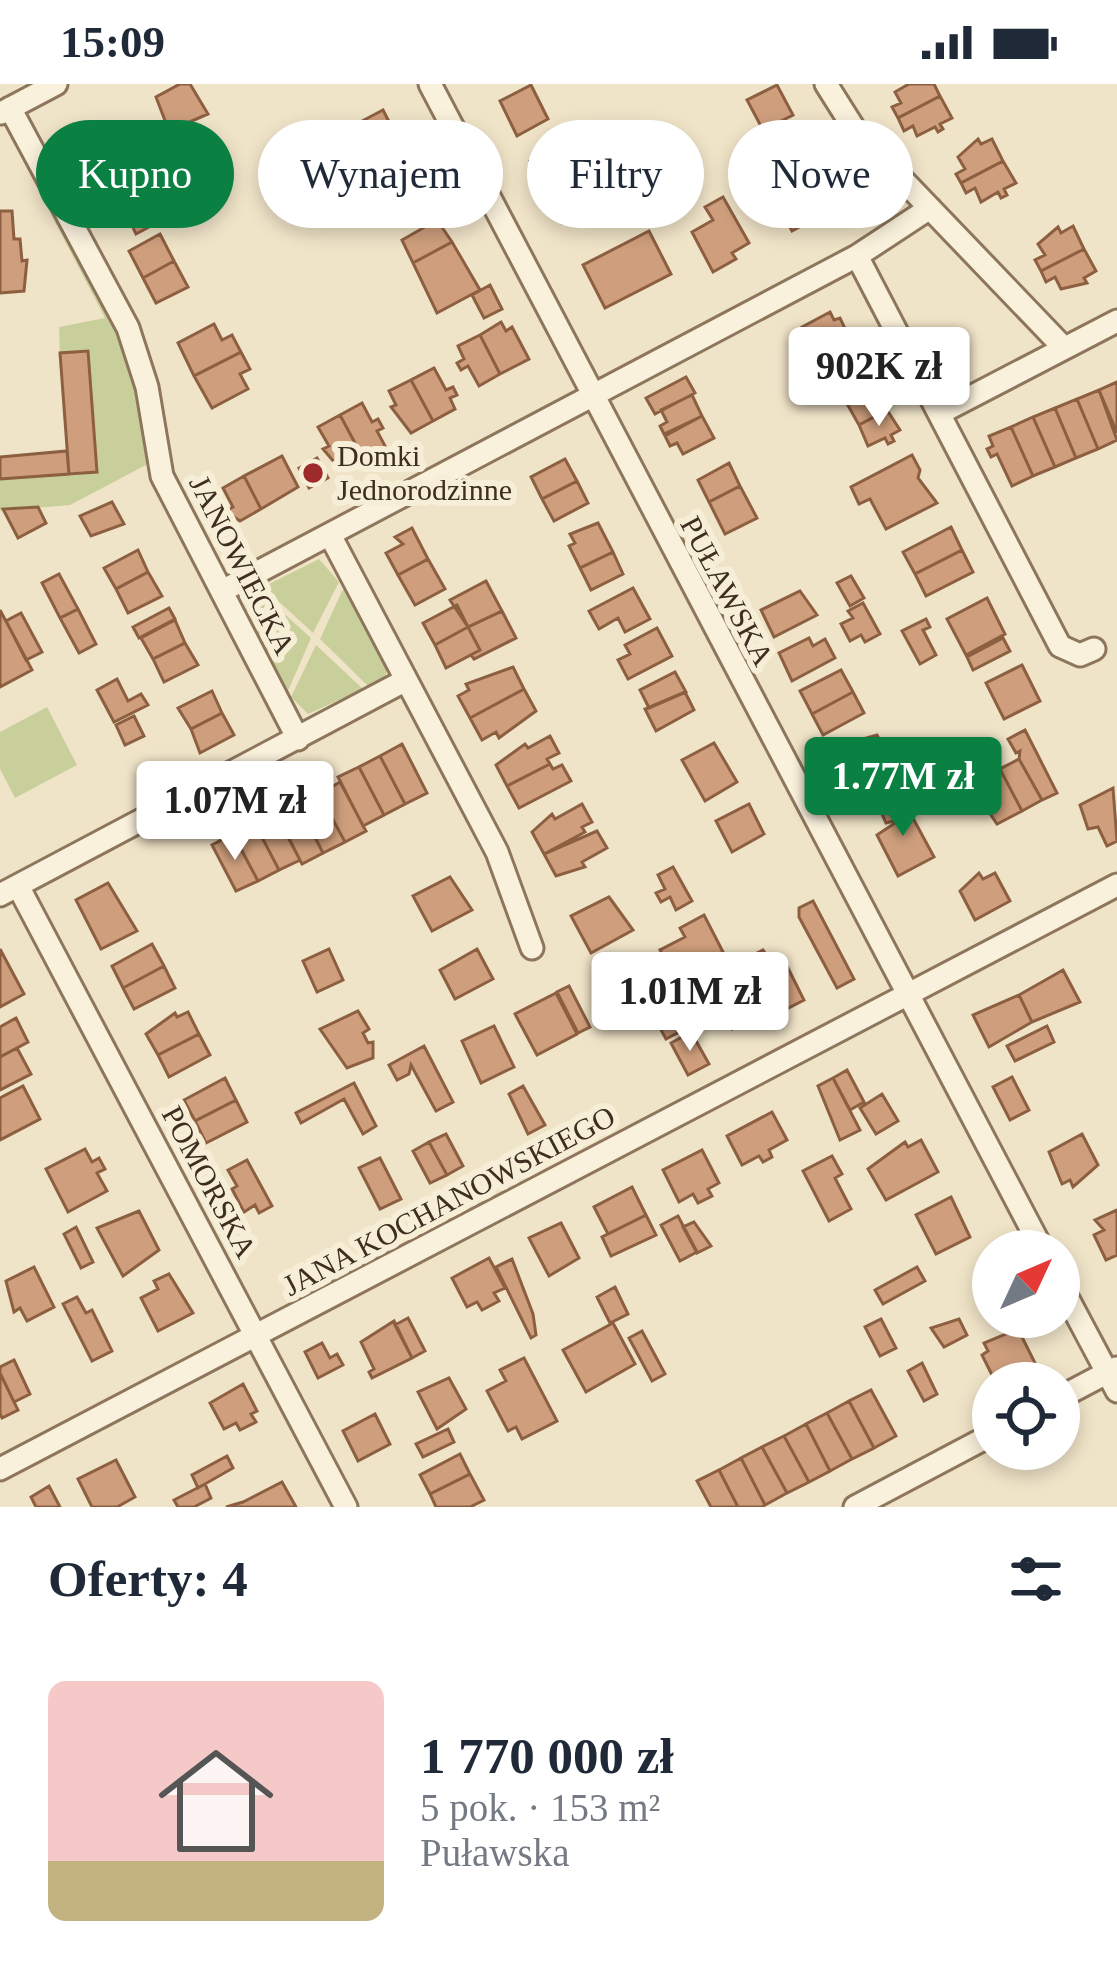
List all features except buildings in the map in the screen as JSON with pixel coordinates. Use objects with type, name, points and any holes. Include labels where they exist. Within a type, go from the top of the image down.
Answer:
[{"type":"street","points":[[5,111],[56,84]]},
{"type":"street","name":"PUŁAWSKA","points":[[430,84],[590,397],[1032,1230]]},
{"type":"street","points":[[826,84],[854,130],[1064,348]]},
{"type":"street","name":"JANOWIECKA","points":[[5,111],[128,328],[147,387],[163,476],[298,739]]},
{"type":"street","points":[[222,591],[857,256],[929,208]]},
{"type":"street","points":[[857,256],[1060,646],[1080,656],[1094,649]]},
{"type":"street","points":[[940,413],[1117,321]]},
{"type":"street","points":[[330,536],[497,852],[532,948]]},
{"type":"street","points":[[9,891],[406,680]]},
{"type":"street","name":"JANA KOCHANOWSKIEGO","points":[[0,1469],[1117,885]]},
{"type":"street","name":"POMORSKA","points":[[9,891],[346,1507]]},
{"type":"street","points":[[1080,1318],[1114,1377],[1080,1390]]},
{"type":"street","points":[[855,1507],[972,1445]]},
{"type":"green space","points":[[23,143],[36,169],[36,185],[16,147]]},
{"type":"green space","points":[[58,228],[65,228],[127,353],[148,464],[70,505],[0,511],[0,479],[97,471],[88,352],[60,353],[59,327],[105,318]]},
{"type":"green space","points":[[319,559],[339,582],[313,633],[263,587]]},
{"type":"green space","points":[[343,589],[388,668],[385,678],[368,686],[320,639]]},
{"type":"green space","points":[[258,590],[311,638],[288,691],[246,610],[248,598]]},
{"type":"green space","points":[[316,645],[363,689],[308,714],[291,697]]},
{"type":"green space","points":[[47,707],[77,765],[15,798],[0,769],[0,732]]},
{"type":"place","name":"Domki Jednorodzinne","points":[[313,473]]}]
